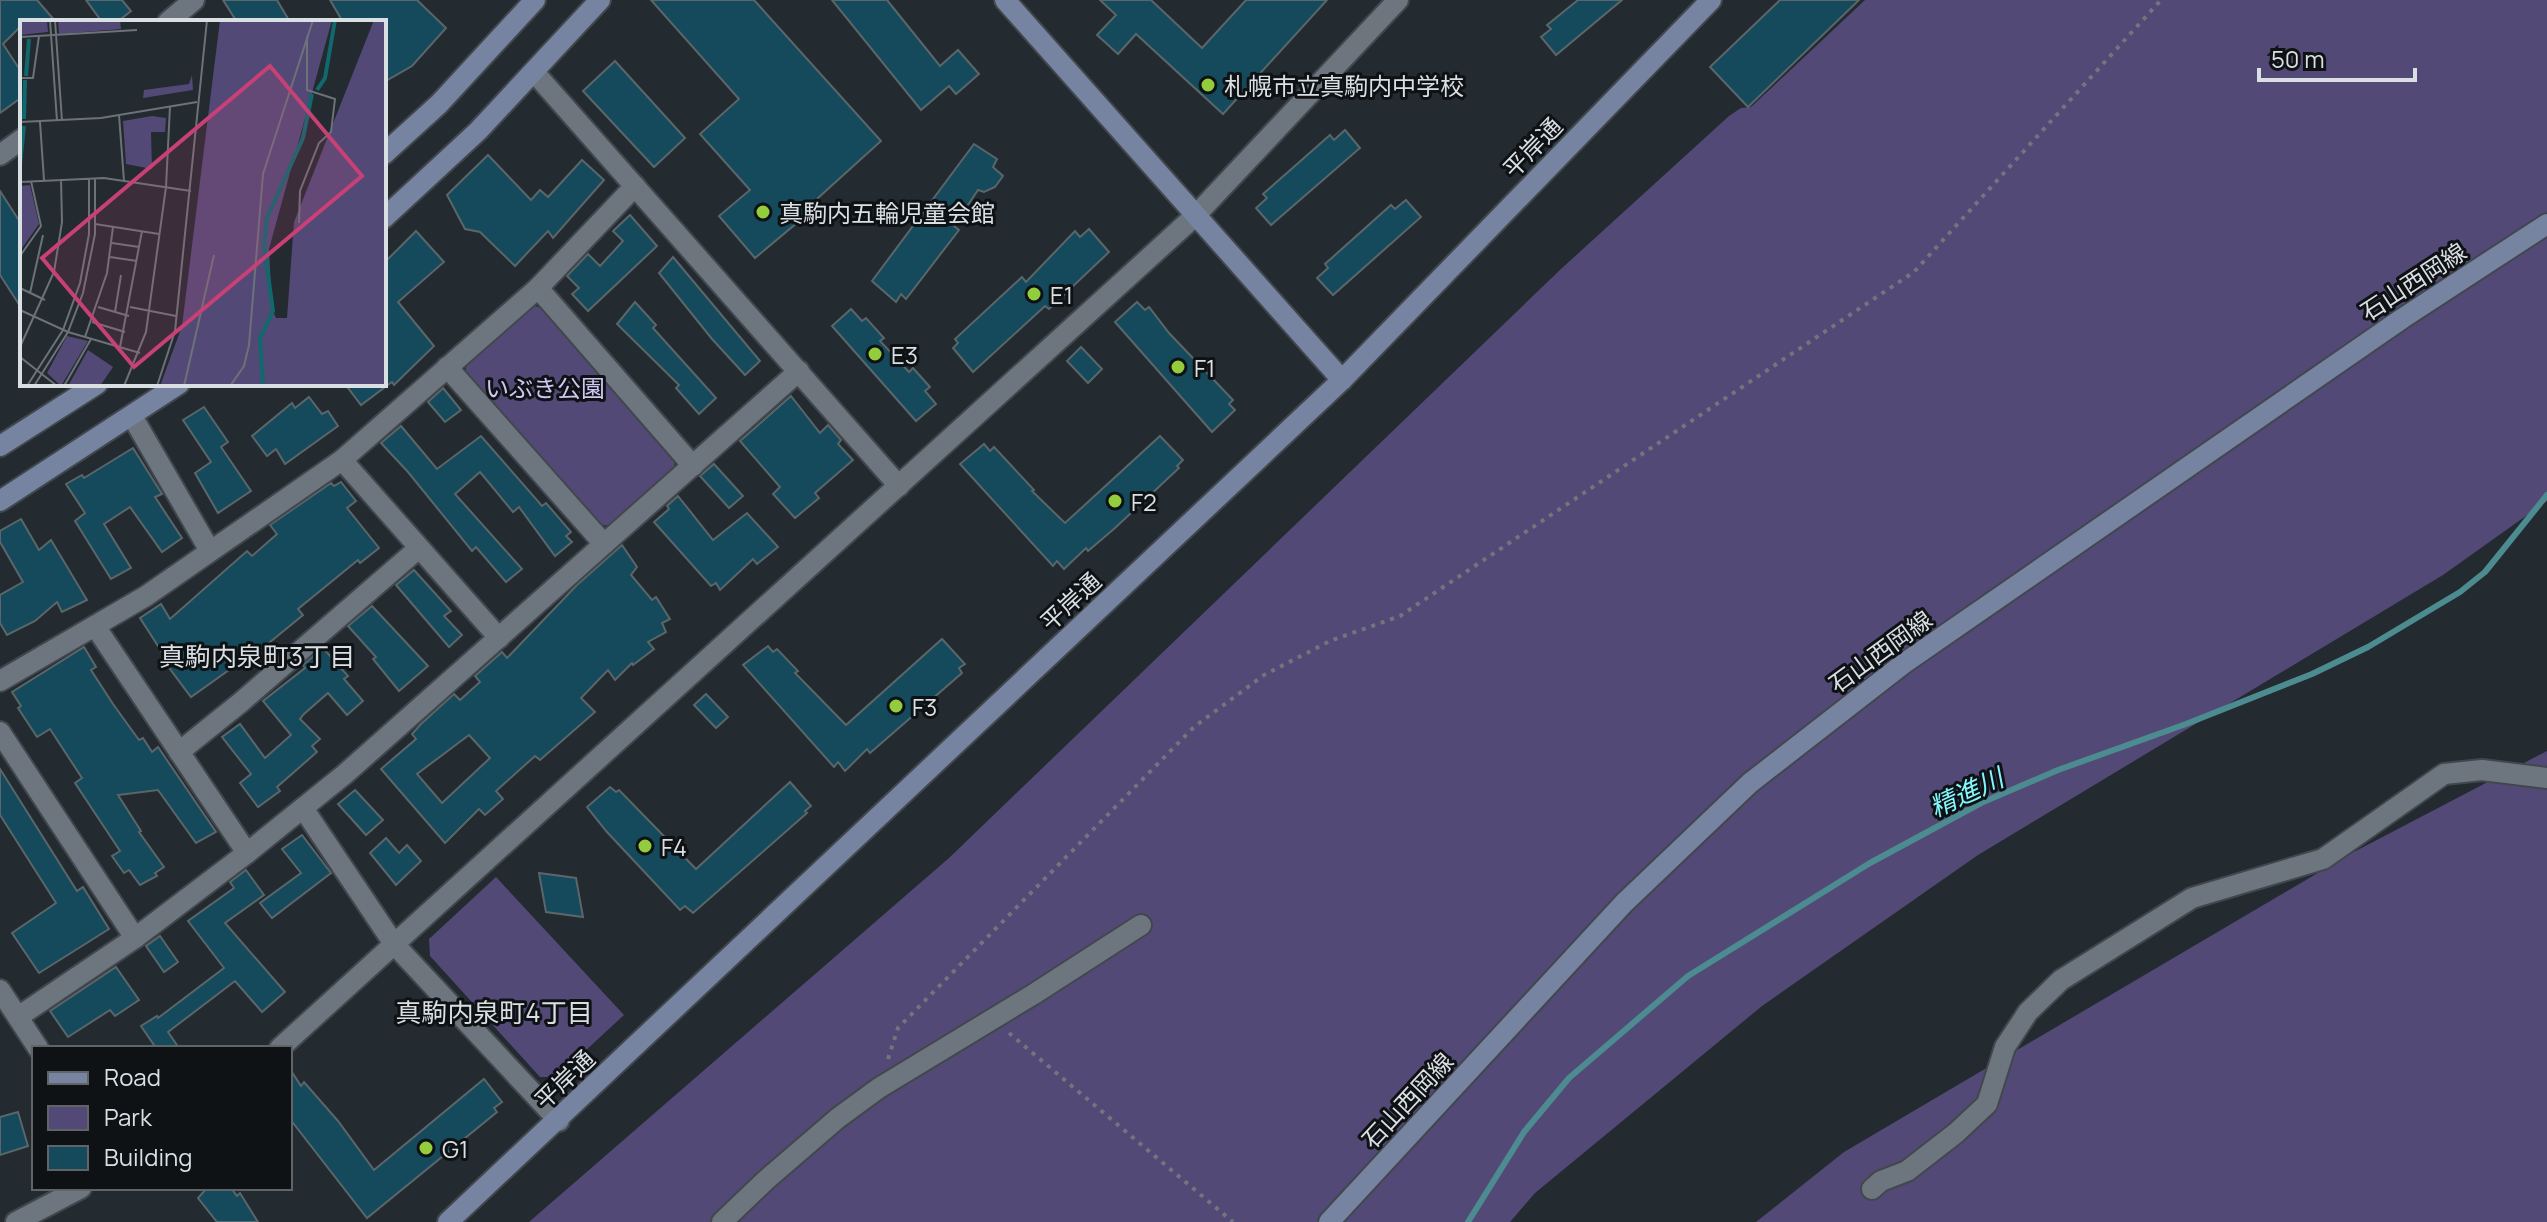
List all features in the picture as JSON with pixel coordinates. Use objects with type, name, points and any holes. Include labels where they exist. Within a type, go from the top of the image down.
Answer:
[{"type":"street","points":[[170,20],[194,0]]},
{"type":"street","points":[[386,152],[439,104],[535,0]]},
{"type":"street","points":[[386,216],[478,131],[600,0]]},
{"type":"street","points":[[1005,0],[1342,380]]},
{"type":"street","points":[[282,1046],[1196,215],[1398,0]]},
{"type":"street","name":"平岸通","points":[[448,1222],[559,1121],[1342,380],[1711,0]]},
{"type":"street","points":[[534,72],[899,486]]},
{"type":"street","points":[[0,155],[20,140]]},
{"type":"street","points":[[0,681],[146,596],[342,460],[538,288],[635,186]]},
{"type":"street","name":"石山西岡線","points":[[1329,1222],[1624,903],[1750,783],[1916,655],[2403,318],[2547,224]]},
{"type":"street","points":[[538,288],[693,466]]},
{"type":"street","points":[[447,367],[604,544]]},
{"type":"street","points":[[18,1017],[135,938],[303,808],[799,371]]},
{"type":"street","points":[[0,446],[94,386]]},
{"type":"street","points":[[0,501],[176,386]]},
{"type":"street","points":[[132,416],[210,551]]},
{"type":"street","points":[[342,460],[499,638]]},
{"type":"street","points":[[179,752],[419,548]]},
{"type":"street","points":[[95,626],[247,853]]},
{"type":"street","points":[[0,732],[135,938]]},
{"type":"street","points":[[1872,1189],[1881,1181],[1907,1171],[1987,1104],[2005,1047],[2028,1012],[2061,980],[2192,898],[2323,859],[2444,774],[2482,770],[2547,778]]},
{"type":"street","points":[[303,808],[394,944],[559,1121]]},
{"type":"street","points":[[722,1222],[814,1139],[879,1088],[1141,925]]},
{"type":"street","points":[[0,990],[37,1046]]},
{"type":"street","points":[[16,1222],[77,1190]]},
{"type":"path","points":[[879,1088],[898,1028],[1194,727],[1264,675],[1330,641],[1400,616],[1914,272],[2161,0]]},
{"type":"path","points":[[992,1019],[1233,1222]]},
{"type":"green space","points":[[1865,0],[2547,0],[2547,501],[2443,575],[1978,855],[1762,1006],[1535,1193],[1510,1222],[529,1222],[949,858],[1561,269],[1729,116],[1741,108],[1751,107]]},
{"type":"green space","name":"いぶき公園","points":[[532,305],[544,309],[674,459],[675,471],[613,526],[601,525],[465,373],[467,363]]},
{"type":"green space","points":[[2547,751],[2547,1222],[1756,1222],[1844,1152],[2350,854]]},
{"type":"green space","points":[[496,877],[624,1015],[557,1077],[540,1077],[430,956],[429,939]]},
{"type":"building","points":[[0,0],[37,0],[54,20],[20,20],[20,27],[3,44],[20,70],[20,98],[0,113]]},
{"type":"building","points":[[86,0],[122,0],[131,11],[120,20],[101,20]]},
{"type":"building","points":[[223,0],[277,0],[289,20],[236,20]]},
{"type":"building","points":[[330,0],[417,0],[446,28],[412,66],[386,81],[386,20],[342,20]]},
{"type":"building","points":[[651,0],[754,0],[881,141],[807,208],[810,212],[755,258],[719,216],[750,190],[700,134],[739,99]]},
{"type":"building","points":[[832,0],[887,0],[940,66],[958,50],[979,74],[956,94],[949,86],[921,110]]},
{"type":"building","points":[[1100,0],[1151,0],[1202,48],[1246,0],[1327,0],[1223,114],[1136,34],[1118,54],[1097,35],[1116,15]]},
{"type":"building","points":[[1578,0],[1622,0],[1556,55],[1541,37],[1551,29],[1547,25]]},
{"type":"building","points":[[1780,0],[1859,0],[1748,107],[1710,67]]},
{"type":"building","points":[[615,61],[685,138],[654,167],[583,91]]},
{"type":"building","points":[[1345,130],[1360,148],[1271,225],[1256,208],[1267,198],[1263,194],[1330,135],[1334,140]]},
{"type":"building","points":[[974,144],[997,159],[993,167],[1003,176],[995,187],[984,192],[978,190],[954,226],[959,230],[906,299],[901,294],[896,302],[872,281]]},
{"type":"building","points":[[488,155],[531,200],[540,190],[548,197],[582,160],[604,180],[553,238],[548,231],[515,266],[480,232],[465,229],[447,195]]},
{"type":"building","points":[[0,191],[20,222],[20,306],[0,275]]},
{"type":"building","points":[[1406,200],[1421,217],[1333,295],[1317,278],[1328,268],[1325,264],[1391,205],[1395,209]]},
{"type":"building","points":[[630,215],[657,246],[588,311],[572,294],[579,288],[567,276],[588,254],[600,266],[623,241],[613,231]]},
{"type":"building","name":"E1","points":[[1089,229],[1109,252],[1049,309],[1045,306],[973,372],[953,348],[958,343],[955,339],[1022,277],[1026,282],[1075,231],[1080,237]]},
{"type":"building","points":[[416,231],[444,262],[398,302],[434,346],[394,385],[392,382],[361,405],[347,386],[386,386],[386,261]]},
{"type":"building","points":[[673,257],[760,361],[745,375],[659,273]]},
{"type":"building","points":[[635,302],[656,325],[653,328],[716,398],[699,414],[676,388],[679,385],[617,324]]},
{"type":"building","name":"F1","points":[[1137,302],[1145,310],[1149,307],[1169,333],[1233,400],[1229,404],[1235,410],[1212,432],[1115,322]]},
{"type":"building","name":"E3","points":[[851,309],[862,321],[866,318],[884,338],[880,341],[909,372],[913,368],[930,387],[925,391],[936,404],[916,421],[832,326]]},
{"type":"building","points":[[1081,347],[1102,369],[1088,383],[1067,361]]},
{"type":"building","points":[[443,388],[461,410],[445,422],[428,402]]},
{"type":"building","points":[[791,396],[820,433],[828,425],[841,440],[838,444],[853,460],[815,493],[819,498],[795,518],[773,494],[780,487],[740,441]]},
{"type":"building","points":[[309,397],[322,414],[328,411],[338,426],[285,464],[276,449],[267,456],[252,436],[292,403],[295,408]]},
{"type":"building","points":[[204,407],[228,442],[221,447],[251,491],[218,513],[195,473],[211,462],[183,420]]},
{"type":"building","points":[[401,426],[437,469],[481,436],[542,506],[546,503],[571,532],[566,536],[572,542],[555,556],[519,507],[513,512],[480,472],[455,494],[522,569],[506,582],[476,547],[472,551],[381,443]]},
{"type":"building","name":"F2","points":[[1160,436],[1183,460],[1177,466],[1179,468],[1115,528],[1088,551],[1086,548],[1064,569],[1057,561],[1053,566],[960,464],[984,444],[990,451],[994,447],[1065,523]]},
{"type":"building","points":[[133,448],[162,494],[155,497],[182,538],[162,552],[130,507],[104,524],[131,568],[111,579],[75,521],[85,513],[66,484],[82,475],[84,478]]},
{"type":"building","points":[[714,464],[743,496],[729,508],[700,476]]},
{"type":"building","points":[[341,482],[356,501],[347,508],[379,548],[360,563],[358,560],[298,609],[303,615],[259,651],[262,654],[246,666],[243,660],[191,697],[167,665],[169,663],[140,618],[161,604],[170,619],[247,551],[252,556],[277,534],[270,525],[331,483],[334,486]]},
{"type":"building","points":[[678,496],[713,540],[747,513],[778,547],[757,564],[753,559],[720,590],[716,583],[711,586],[654,522]]},
{"type":"building","points":[[21,519],[39,550],[51,540],[87,600],[62,612],[57,602],[35,621],[7,635],[0,623],[0,595],[23,582],[0,542],[0,531]]},
{"type":"building","points":[[622,545],[637,567],[631,575],[652,600],[656,597],[670,619],[662,623],[666,632],[648,642],[654,649],[632,663],[615,680],[608,670],[581,698],[595,712],[540,760],[535,756],[496,791],[503,799],[485,815],[479,809],[445,843],[381,769],[416,739],[412,734],[421,724],[454,694],[460,700],[480,682],[475,676],[502,652],[507,658],[577,585]],"holes":[[[469,735],[490,758],[442,803],[417,774]]]},
{"type":"building","points":[[414,570],[451,611],[444,616],[462,635],[449,647],[396,585]]},
{"type":"building","points":[[372,606],[428,666],[399,691],[373,659],[376,657],[348,626]]},
{"type":"building","name":"F3","points":[[942,639],[965,664],[959,668],[962,673],[870,753],[867,749],[845,771],[838,762],[834,767],[743,665],[768,646],[773,652],[777,649],[798,671],[795,673],[846,725]]},
{"type":"building","points":[[84,647],[96,667],[91,670],[113,704],[139,740],[143,738],[152,752],[158,747],[216,832],[196,843],[158,790],[118,795],[164,867],[155,873],[157,876],[140,885],[129,870],[124,873],[112,856],[120,851],[75,783],[82,778],[50,729],[37,737],[18,708],[21,706],[12,692]]},
{"type":"building","points":[[323,648],[348,676],[344,679],[363,701],[347,715],[328,693],[304,714],[300,719],[320,739],[312,746],[317,752],[277,787],[280,791],[258,807],[240,783],[251,774],[222,737],[240,724],[265,758],[291,735],[263,701],[305,668],[303,665]]},
{"type":"building","points":[[706,694],[728,717],[716,728],[694,705]]},
{"type":"building","points":[[0,769],[77,891],[83,887],[109,929],[39,973],[12,933],[56,903],[0,815]]},
{"type":"building","name":"F4","points":[[790,782],[811,806],[805,811],[807,813],[693,913],[685,906],[680,910],[587,807],[610,787],[616,792],[619,790],[696,869]]},
{"type":"building","points":[[355,790],[383,820],[366,835],[338,804]]},
{"type":"building","points":[[302,835],[331,873],[272,918],[260,903],[301,873],[282,849]]},
{"type":"building","points":[[386,838],[399,853],[407,845],[421,861],[396,885],[370,853]]},
{"type":"building","points":[[246,870],[264,895],[225,923],[285,992],[262,1012],[235,981],[168,1032],[178,1046],[155,1046],[141,1026],[158,1018],[224,968],[188,921],[234,888],[230,882]]},
{"type":"building","points":[[539,873],[576,878],[583,917],[546,912]]},
{"type":"building","points":[[160,936],[178,962],[164,972],[146,946]]},
{"type":"building","points":[[116,967],[139,1000],[115,1016],[110,1010],[68,1037],[50,1011]]},
{"type":"building","name":"G1","points":[[292,1072],[301,1086],[304,1082],[338,1121],[374,1170],[484,1079],[502,1102],[494,1108],[497,1112],[367,1218],[292,1122]]},
{"type":"building","points":[[18,1112],[28,1146],[0,1155],[0,1117]]},
{"type":"building","points":[[205,1190],[232,1190],[237,1196],[240,1193],[258,1222],[217,1222],[198,1198]]},
{"type":"waterway","name":"精進川","points":[[1468,1222],[1524,1132],[1569,1078],[1688,976],[1870,863],[1981,803],[2058,770],[2312,674],[2368,647],[2460,592],[2485,572],[2547,495]]},
{"type":"place","name":"札幌市立真駒内中学校","points":[[1208,85]]},
{"type":"place","name":"真駒内五輪児童会館","points":[[763,212]]},
{"type":"place","name":"E1","points":[[1034,294]]},
{"type":"place","name":"E3","points":[[875,354]]},
{"type":"place","name":"F1","points":[[1178,367]]},
{"type":"place","name":"F2","points":[[1115,501]]},
{"type":"place","name":"F3","points":[[896,706]]},
{"type":"place","name":"F4","points":[[645,846]]},
{"type":"place","name":"G1","points":[[426,1148]]},
{"type":"district","name":"真駒内泉町3丁目","points":[[257,656]]},
{"type":"district","name":"真駒内泉町4丁目","points":[[494,1012]]}]
